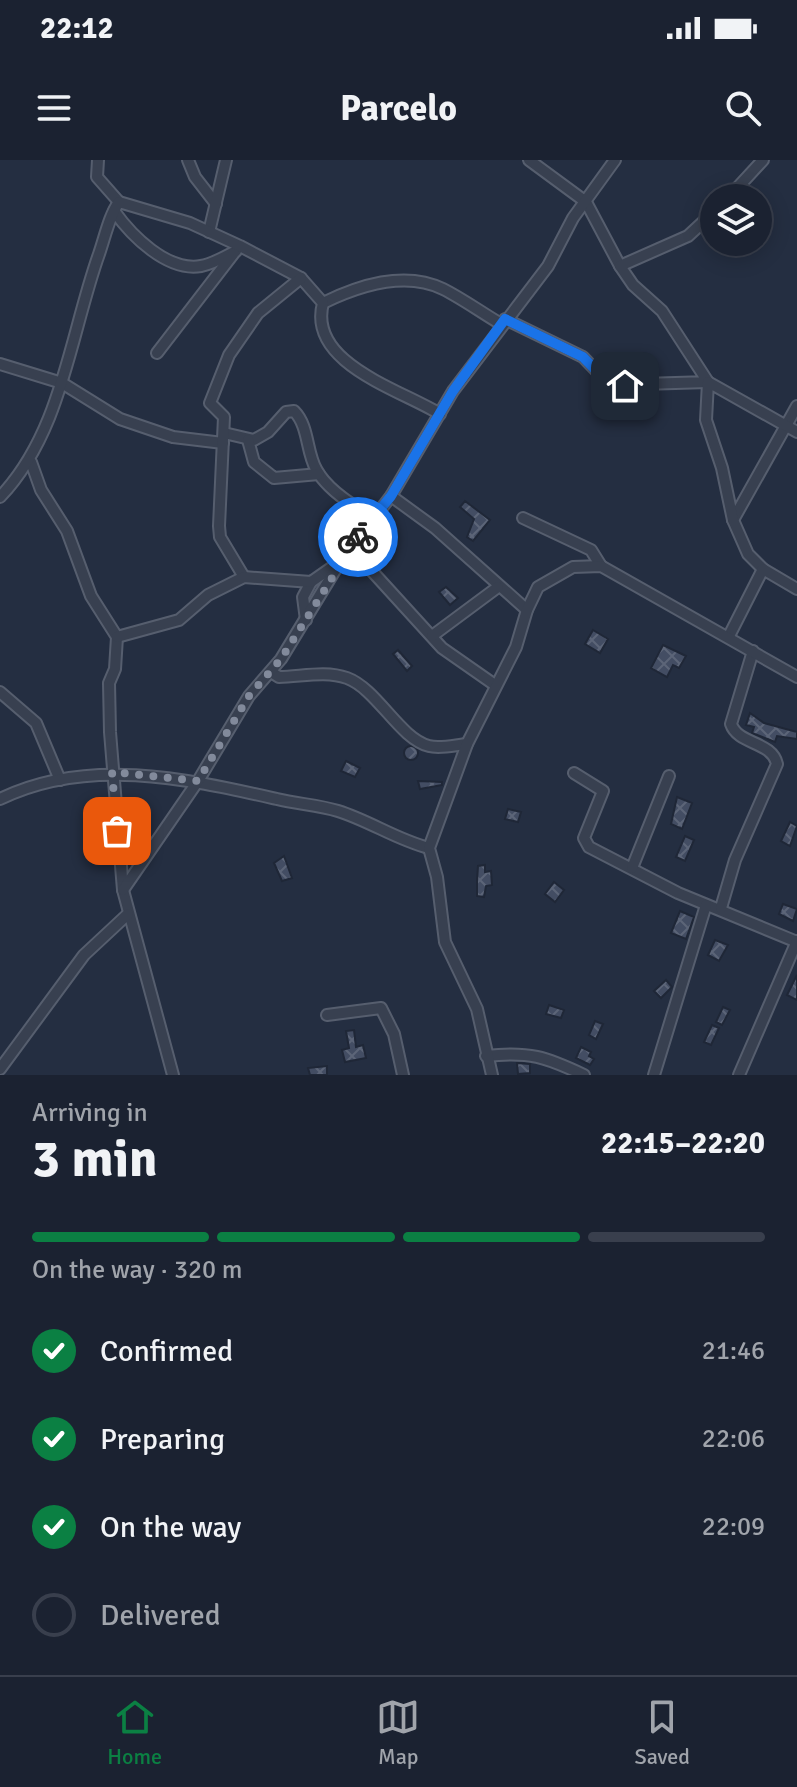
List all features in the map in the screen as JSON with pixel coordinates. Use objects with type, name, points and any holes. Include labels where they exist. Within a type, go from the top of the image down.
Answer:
[{"type":"street","points":[[98,160],[97,177],[138,243],[179,263],[200,267],[238,248]]},
{"type":"street","points":[[188,160],[195,177],[216,204]]},
{"type":"street","points":[[209,232],[226,160]]},
{"type":"street","points":[[529,160],[586,202],[620,266],[633,285],[662,311],[708,382],[797,432]]},
{"type":"street","points":[[123,890],[198,781],[249,696],[271,672],[350,547],[391,496],[440,414],[503,322],[548,266],[615,160]]},
{"type":"street","points":[[741,184],[763,160]]},
{"type":"street","points":[[117,206],[209,232],[301,278],[323,303]]},
{"type":"street","points":[[0,497],[31,462],[62,383],[88,285],[117,206]]},
{"type":"street","points":[[620,266],[688,236],[700,225]]},
{"type":"street","points":[[157,353],[238,248]]},
{"type":"street","points":[[244,577],[220,537],[224,417],[210,403],[229,355],[258,313],[301,278]]},
{"type":"street","points":[[440,414],[406,393],[356,370],[327,343],[321,332],[319,317],[323,303],[359,286],[381,282],[419,283],[441,288],[503,322],[583,357],[610,385],[708,382]]},
{"type":"street","points":[[0,364],[62,383],[120,419],[173,437],[248,440],[261,437],[286,412],[294,411],[301,421],[319,474],[340,495],[373,517]]},
{"type":"street","points":[[708,382],[706,420],[722,468],[733,520],[748,554],[763,569],[797,589]]},
{"type":"street","points":[[733,520],[797,406]]},
{"type":"street","points":[[248,440],[254,462],[274,478],[319,474]]},
{"type":"street","points":[[31,462],[41,490],[67,531],[91,596],[117,637],[115,669],[109,683],[112,772],[123,890],[173,1075]]},
{"type":"street","points":[[391,496],[435,528],[527,610]]},
{"type":"street","points":[[523,518],[591,550],[601,566],[797,677]]},
{"type":"street","points":[[350,547],[432,636],[495,685]]},
{"type":"street","points":[[306,620],[303,597],[311,582],[341,561]]},
{"type":"street","points":[[492,1075],[470,988],[445,942],[437,877],[429,848],[467,744],[516,647],[527,610],[538,587],[552,576],[573,567],[601,566]]},
{"type":"street","points":[[729,636],[763,569]]},
{"type":"street","points":[[117,637],[179,620],[208,595],[244,577],[311,582]]},
{"type":"street","points":[[432,636],[498,587]]},
{"type":"street","points":[[721,908],[735,860],[777,764],[773,753],[738,734],[731,724],[753,651]]},
{"type":"street","points":[[271,672],[279,677],[301,672],[343,677],[358,684],[421,743],[436,747],[467,744]]},
{"type":"street","points":[[0,692],[36,723],[60,780]]},
{"type":"street","points":[[0,799],[60,780],[112,772],[198,781],[334,810],[374,823],[408,843],[429,848]]},
{"type":"street","points":[[574,773],[603,791],[584,838],[585,844],[706,905],[721,908],[797,942],[739,1075]]},
{"type":"street","points":[[632,868],[669,776]]},
{"type":"street","points":[[654,1075],[706,905]]},
{"type":"street","points":[[0,1069],[58,995],[67,974],[128,914]]},
{"type":"street","points":[[327,1015],[381,1008],[394,1034],[403,1075]]},
{"type":"street","points":[[486,1056],[522,1052],[546,1057],[584,1075]]},
{"type":"building","points":[[465,501],[490,520],[473,541],[467,537],[474,519],[460,507]]},
{"type":"building","points":[[446,587],[458,598],[450,605],[439,592]]},
{"type":"building","points":[[593,630],[608,639],[600,653],[585,644]]},
{"type":"building","points":[[663,645],[686,656],[679,668],[673,665],[667,677],[651,668]]},
{"type":"building","points":[[398,650],[412,666],[407,671],[393,654]]},
{"type":"building","points":[[750,713],[764,723],[797,732],[797,739],[777,736],[775,742],[752,733],[754,727],[746,725]]},
{"type":"building","points":[[411,746],[418,753],[411,760],[404,753]]},
{"type":"building","points":[[346,761],[360,768],[355,777],[341,771]]},
{"type":"building","points":[[418,781],[442,782],[442,785],[420,789]]},
{"type":"building","points":[[677,797],[692,803],[682,829],[671,824]]},
{"type":"building","points":[[508,809],[521,812],[518,822],[505,819]]},
{"type":"building","points":[[790,822],[797,826],[790,846],[781,841]]},
{"type":"building","points":[[685,836],[694,840],[685,861],[676,857]]},
{"type":"building","points":[[284,856],[292,878],[282,881],[274,863]]},
{"type":"building","points":[[485,865],[485,872],[491,871],[492,885],[486,886],[484,897],[477,896],[478,866]]},
{"type":"building","points":[[554,882],[564,890],[555,902],[545,894]]},
{"type":"building","points":[[783,904],[797,909],[793,921],[779,914]]},
{"type":"building","points":[[680,911],[694,917],[686,939],[671,933]]},
{"type":"building","points":[[715,940],[728,945],[719,961],[708,955]]},
{"type":"building","points":[[797,975],[797,1000],[787,995]]},
{"type":"building","points":[[666,980],[672,987],[661,998],[654,991]]},
{"type":"building","points":[[549,1005],[564,1010],[561,1018],[546,1014]]},
{"type":"building","points":[[723,1007],[730,1010],[722,1025],[716,1022]]},
{"type":"building","points":[[595,1021],[603,1024],[596,1039],[589,1035]]},
{"type":"building","points":[[712,1025],[719,1028],[711,1045],[704,1042]]},
{"type":"building","points":[[354,1030],[356,1047],[363,1045],[366,1058],[345,1062],[342,1050],[349,1048],[346,1031]]},
{"type":"building","points":[[581,1047],[591,1052],[589,1056],[594,1059],[590,1065],[576,1058]]},
{"type":"building","points":[[517,1063],[530,1064],[530,1073],[518,1074]]},
{"type":"building","points":[[327,1066],[327,1075],[310,1075],[308,1068]]},
{"type":"way so far","points":[[117,831],[112,772],[198,781],[249,696],[281,659],[358,537]]},
{"type":"route","points":[[358,537],[391,496],[453,391],[505,319],[583,357],[610,385],[625,386]]}]
